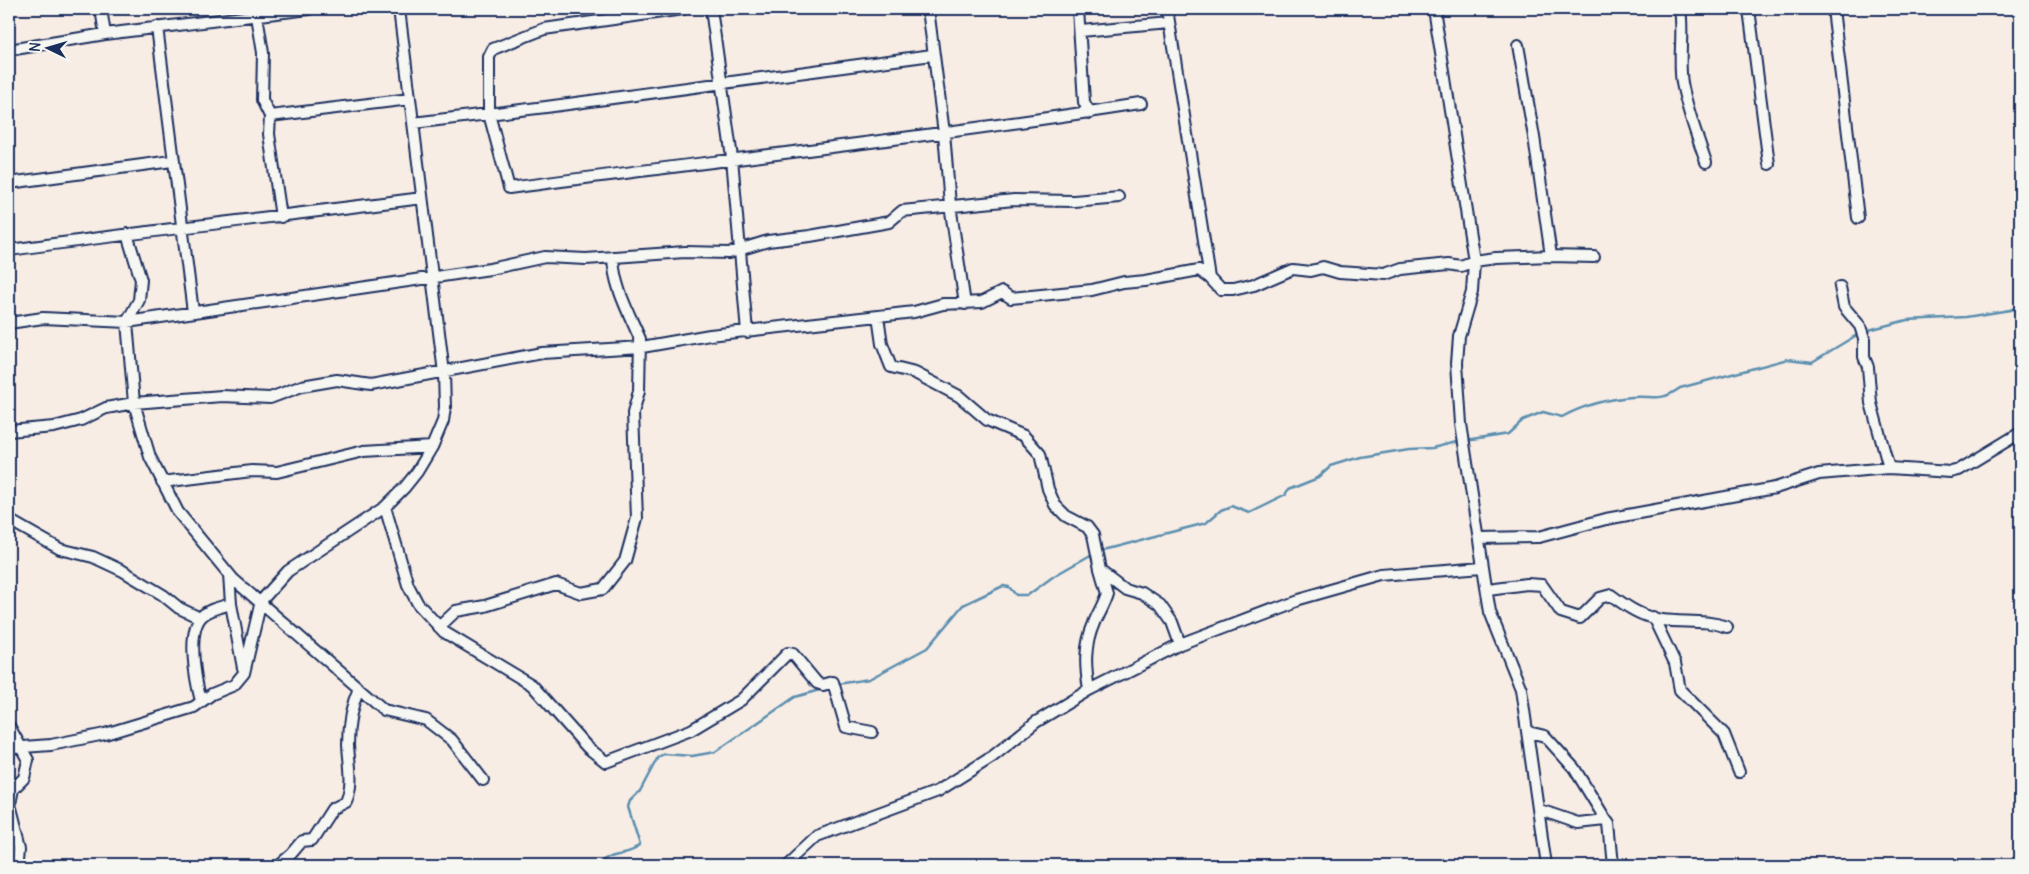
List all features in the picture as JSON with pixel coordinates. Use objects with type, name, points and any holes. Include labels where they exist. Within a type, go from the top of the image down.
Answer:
[{"type":"street","points":[[101,9],[105,34]]},
{"type":"street","points":[[9,50],[105,34],[309,9]]},
{"type":"street","points":[[14,748],[51,744],[105,734],[194,706],[234,685],[244,674],[261,601],[288,571],[385,507],[405,488],[432,447],[444,414],[444,373],[399,9]]},
{"type":"street","points":[[683,9],[544,29],[493,49],[489,57],[489,114],[509,188],[732,158],[944,133],[1141,104]]},
{"type":"street","points":[[711,9],[732,158],[747,332]]},
{"type":"street","points":[[928,9],[932,55],[944,133],[950,205],[965,304]]},
{"type":"street","points":[[1078,9],[1081,31],[1084,102],[1090,113]]},
{"type":"street","points":[[1167,9],[1210,278]]},
{"type":"street","points":[[1434,9],[1474,261],[1472,292],[1459,336],[1457,363],[1461,424],[1480,538],[1482,567],[1488,589],[1490,612],[1521,689],[1540,810],[1546,865]]},
{"type":"street","points":[[1680,9],[1683,28],[1680,57],[1682,83],[1706,162]]},
{"type":"street","points":[[1749,9],[1769,164]]},
{"type":"street","points":[[1833,9],[1858,218]]},
{"type":"street","points":[[257,16],[263,53],[262,100],[270,116],[269,134],[281,217]]},
{"type":"street","points":[[1081,31],[1169,23]]},
{"type":"street","points":[[157,28],[172,161],[193,312]]},
{"type":"street","points":[[1518,45],[1534,137],[1551,256]]},
{"type":"street","points":[[413,123],[932,55]]},
{"type":"street","points":[[270,116],[410,99]]},
{"type":"street","points":[[9,183],[172,161]]},
{"type":"street","points":[[9,250],[181,226],[281,217],[422,198]]},
{"type":"street","points":[[9,323],[43,318],[127,322],[490,269],[545,257],[586,259],[685,252],[729,253],[768,241],[810,236],[889,222],[902,211],[950,205],[1119,198]]},
{"type":"street","points":[[127,234],[141,280],[139,300],[127,322],[134,403],[150,456],[178,512],[229,574],[384,710],[426,720],[452,740],[483,780]]},
{"type":"street","points":[[9,431],[54,427],[81,420],[106,408],[134,403],[222,396],[270,398],[302,386],[338,380],[371,385],[406,377],[444,373],[542,353],[642,346],[710,335],[914,312],[943,304],[982,302],[1002,292],[1011,298],[1092,290],[1124,282],[1146,280],[1199,270],[1221,290],[1233,290],[1271,279],[1293,268],[1311,270],[1323,267],[1340,272],[1384,275],[1400,269],[1449,264],[1461,266],[1474,261],[1551,256],[1594,257]]},
{"type":"street","points":[[439,627],[456,611],[485,606],[556,584],[581,593],[604,589],[625,561],[637,518],[633,413],[639,391],[642,346],[618,290],[614,275],[614,257]]},
{"type":"street","points":[[1840,287],[1844,307],[1860,326],[1864,338],[1864,357],[1868,367],[1871,403],[1889,468]]},
{"type":"street","points":[[878,316],[882,344],[891,367],[914,373],[959,396],[987,420],[1024,436],[1040,454],[1048,489],[1055,504],[1066,516],[1087,527],[1093,535],[1107,593],[1087,643],[1085,665],[1089,690]]},
{"type":"street","points":[[1480,538],[1538,537],[1606,519],[1775,488],[1819,474],[1889,468],[1951,472],[1959,470],[2020,433]]},
{"type":"street","points":[[162,482],[252,471],[277,472],[364,451],[432,447]]},
{"type":"street","points":[[385,507],[408,585],[418,604],[444,632],[532,684],[586,747],[606,762],[692,730],[740,700],[788,653],[793,654],[817,683],[834,685],[846,727],[872,732]]},
{"type":"street","points":[[9,520],[60,549],[92,557],[123,571],[163,595],[179,608],[200,618]]},
{"type":"street","points":[[786,865],[817,836],[938,791],[992,757],[1036,722],[1089,690],[1180,644],[1296,600],[1384,574],[1482,567]]},
{"type":"street","points":[[1100,569],[1125,588],[1142,593],[1160,605],[1172,622],[1180,644]]},
{"type":"street","points":[[229,574],[231,604],[244,674]]},
{"type":"street","points":[[1488,589],[1527,584],[1542,585],[1561,612],[1580,618],[1600,598],[1611,595],[1631,610],[1653,617],[1712,621],[1727,626]]},
{"type":"street","points":[[201,701],[196,685],[194,647],[200,618],[208,612],[231,604]]},
{"type":"street","points":[[1653,617],[1675,663],[1680,690],[1724,734],[1739,772]]},
{"type":"street","points":[[278,865],[302,841],[312,840],[332,809],[346,802],[351,790],[348,742],[350,717],[352,703],[359,688]]},
{"type":"street","points":[[9,726],[14,748],[28,760],[24,778],[13,788],[10,804],[21,848],[19,865]]},
{"type":"street","points":[[1528,732],[1545,736],[1574,768],[1609,824],[1613,865]]},
{"type":"street","points":[[1540,810],[1578,822],[1606,820]]},
{"type":"waterway","points":[[1865,331],[1907,320],[1966,317],[2010,310],[2020,306]]},
{"type":"waterway","points":[[1466,441],[1508,434],[1523,420],[1543,412],[1562,417],[1587,406],[1614,399],[1661,397],[1673,393],[1680,388],[1788,359],[1812,362],[1860,333]]},
{"type":"waterway","points":[[1098,551],[1206,523],[1221,510],[1231,506],[1249,513],[1286,495],[1290,488],[1320,476],[1331,466],[1360,457],[1409,449],[1432,448],[1461,441]]},
{"type":"waterway","points":[[838,684],[869,679],[927,648],[963,605],[1003,586],[1009,587],[1016,595],[1028,595],[1054,576],[1094,553]]},
{"type":"waterway","points":[[598,865],[609,857],[630,851],[640,845],[628,807],[630,801],[640,791],[658,757],[664,754],[692,756],[715,752],[795,697],[823,689]]}]
